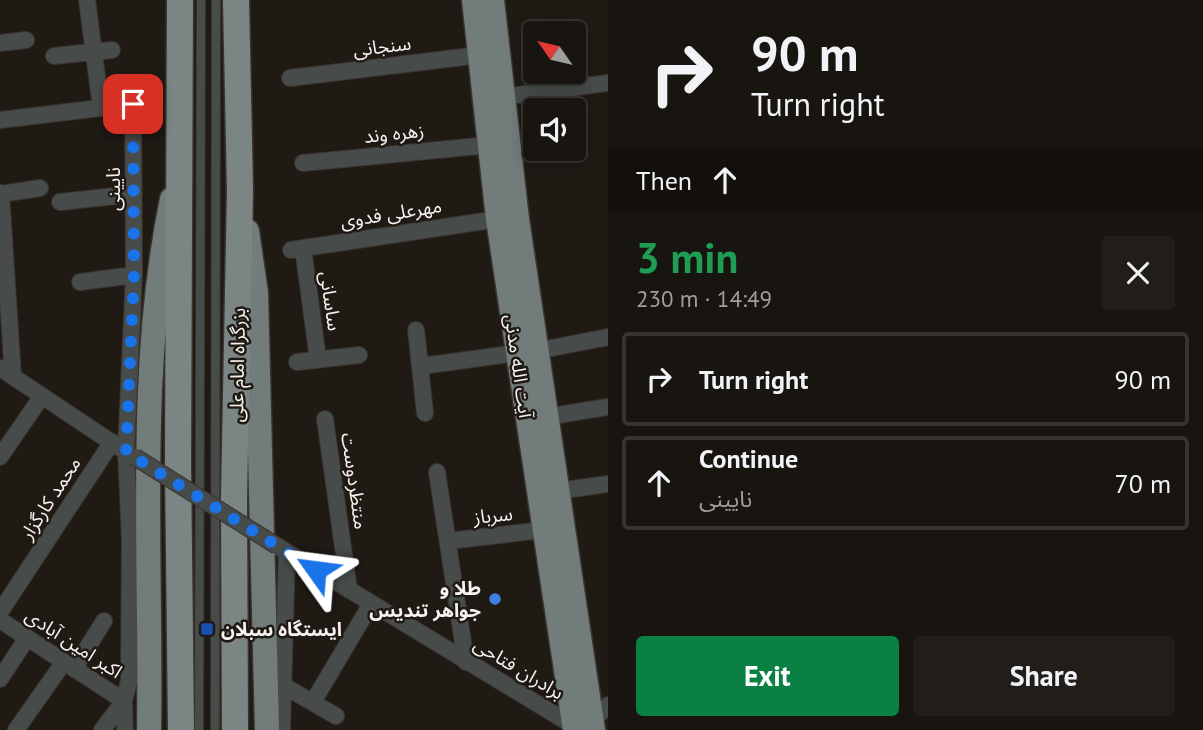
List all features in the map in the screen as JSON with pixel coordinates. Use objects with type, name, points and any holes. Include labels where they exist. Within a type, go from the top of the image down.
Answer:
[{"type":"highway","points":[[180,0],[180,730]]},
{"type":"highway","name":"بزرگراه امام علی","points":[[234,730],[234,499],[240,190],[236,0]]},
{"type":"main road","name":"آیت الله مدنی","points":[[474,0],[498,219],[526,352],[546,417],[588,722]]},
{"type":"main road","name":"آیت الله مدنی","points":[[492,0],[543,530],[588,722]]},
{"type":"main road","points":[[149,730],[148,446],[164,240],[179,168]]},
{"type":"main road","points":[[240,190],[256,293],[267,730]]},
{"type":"street","points":[[0,120],[101,108],[87,0]]},
{"type":"street","points":[[0,43],[26,40]]},
{"type":"street","points":[[54,56],[112,50]]},
{"type":"street","name":"سنجانی","points":[[290,78],[480,55]]},
{"type":"street","points":[[502,97],[608,83]]},
{"type":"street","name":"نایینی","points":[[101,108],[133,104],[134,275],[124,450],[130,540],[130,681],[124,701],[125,730]]},
{"type":"street","name":"زهره وند","points":[[303,163],[489,145]]},
{"type":"street","points":[[40,188],[1,193],[6,372],[124,450]]},
{"type":"street","points":[[60,202],[134,194]]},
{"type":"street","name":"مهرعلی فدوی","points":[[297,249],[498,219]]},
{"type":"street","name":"ساسانی","points":[[297,249],[318,359]]},
{"type":"street","points":[[80,282],[134,275]]},
{"type":"street","points":[[416,330],[425,413]]},
{"type":"street","points":[[422,366],[526,352],[608,337]]},
{"type":"street","name":"ساسانی","points":[[297,362],[359,355]]},
{"type":"street","points":[[0,457],[42,396]]},
{"type":"street","points":[[546,417],[608,407]]},
{"type":"street","name":"منتظردوست","points":[[325,419],[349,590]]},
{"type":"street","name":"برادران فتاحی","points":[[124,450],[466,662],[588,722]]},
{"type":"street","name":"محمد کارگزار","points":[[0,612],[124,450]]},
{"type":"street","name":"سرباز","points":[[437,472],[466,662]]},
{"type":"street","points":[[558,491],[608,484]]},
{"type":"street","name":"سرباز","points":[[448,541],[543,530]]},
{"type":"street","points":[[282,730],[288,553]]},
{"type":"street","points":[[313,702],[371,604]]},
{"type":"street","name":"اکبر امین آبادی","points":[[0,621],[124,701]]},
{"type":"street","points":[[16,730],[104,621]]},
{"type":"street","points":[[0,679],[27,638]]},
{"type":"street","points":[[284,686],[336,716]]},
{"type":"street","points":[[102,730],[124,701]]},
{"type":"lane","points":[[199,730],[201,0]]},
{"type":"lane","points":[[215,730],[216,0]]},
{"type":"place","name":"طلا و جواهر تندیس","points":[[495,599]]},
{"type":"place","name":"ایستگاه سبلان","points":[[207,629]]},
{"type":"route","points":[[133,104],[134,275],[126,452],[316,570]]}]
